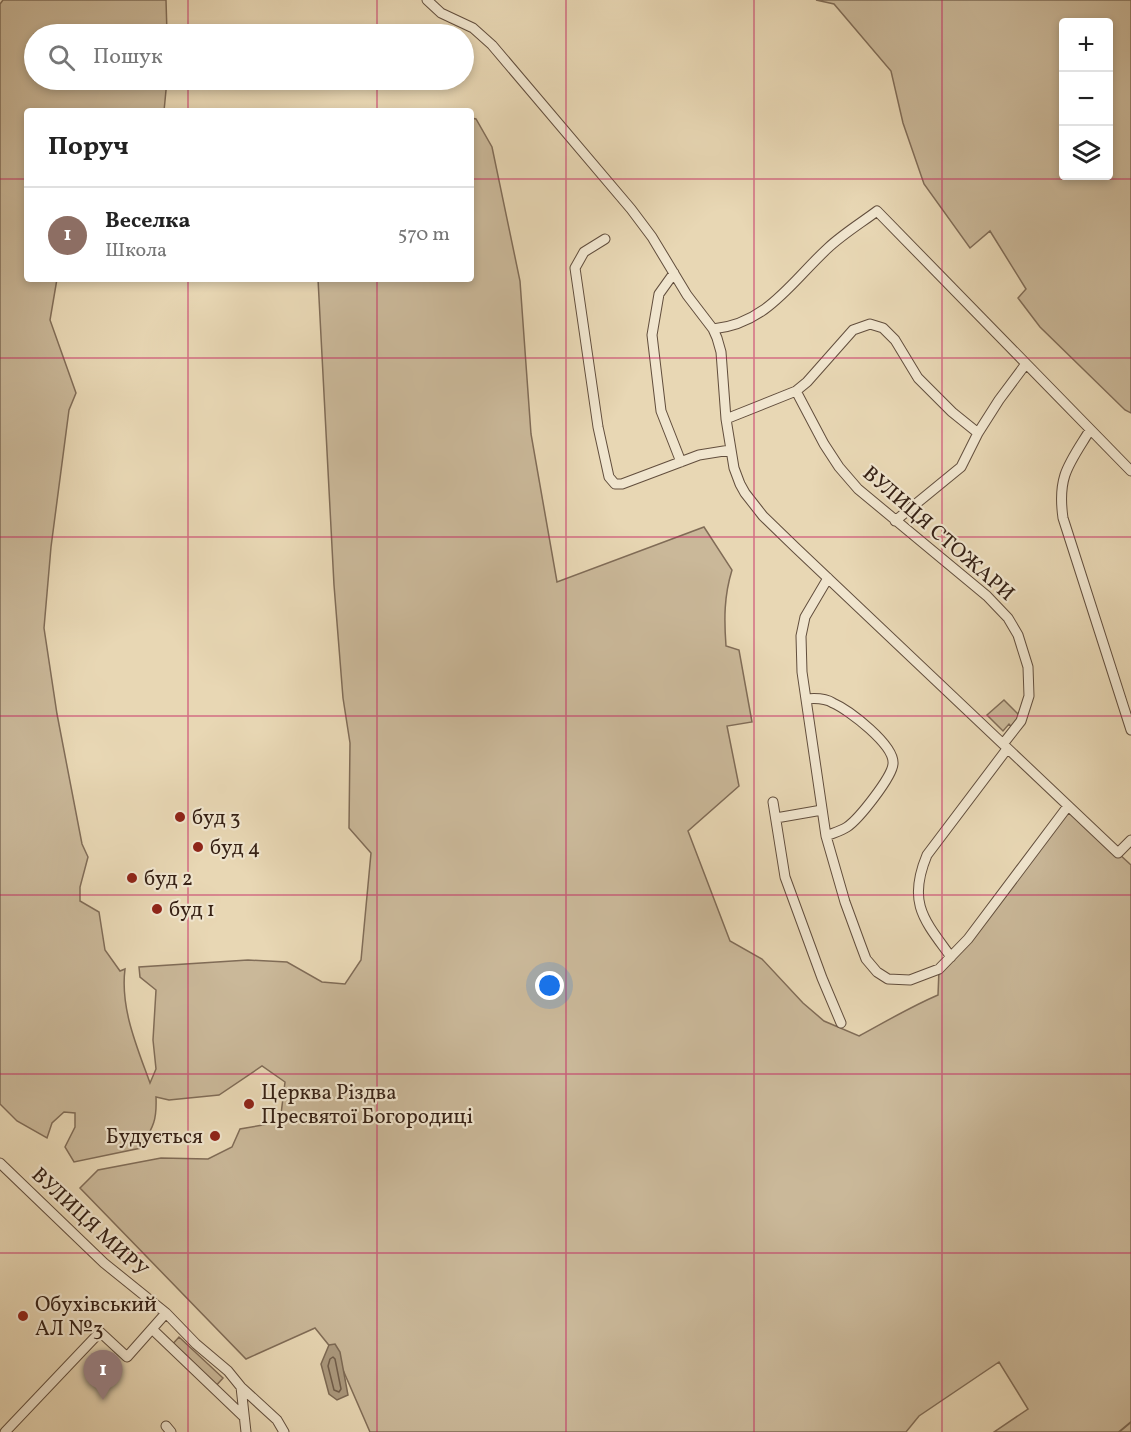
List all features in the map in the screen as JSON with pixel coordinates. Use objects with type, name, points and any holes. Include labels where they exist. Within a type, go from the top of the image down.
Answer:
[{"type":"street","points":[[427,0],[441,13],[464,24]]},
{"type":"street","points":[[474,29],[492,45],[632,209],[699,312],[713,329],[721,352],[730,450],[740,484],[752,503],[1118,853],[1131,840]]},
{"type":"street","points":[[713,329],[739,324],[766,310],[829,247],[877,211],[1131,471]]},
{"type":"street","points":[[605,238],[584,252],[575,268],[592,385],[609,477],[615,484],[622,484],[699,455],[730,450]]},
{"type":"street","points":[[675,273],[659,294],[652,335],[661,411],[681,462]]},
{"type":"street","points":[[726,419],[796,391],[807,382],[853,330],[870,324],[883,328],[895,340],[918,378],[952,412],[978,433]]},
{"type":"street","points":[[895,521],[961,467],[978,433],[1025,365]]},
{"type":"street","name":"ВУЛИЦЯ СТОЖАРИ","points":[[796,391],[824,444],[839,467],[858,489],[987,596],[1008,618],[1018,635],[1028,667],[1029,696],[1021,722],[927,855],[921,868],[918,894],[922,915],[951,957]]},
{"type":"street","points":[[1090,430],[1066,468],[1060,486],[1060,499],[1063,518],[1131,730]]},
{"type":"street","points":[[828,578],[805,617],[801,636],[806,699],[826,836],[845,902],[860,943],[866,959],[877,972],[888,979],[910,980],[939,969],[1012,882],[1068,807]]},
{"type":"street","points":[[1121,701],[1131,697]]},
{"type":"street","points":[[806,699],[818,698],[834,703],[863,724],[888,747],[893,762],[887,777],[860,816],[846,828],[826,836]]},
{"type":"street","points":[[773,802],[785,877],[841,1023]]},
{"type":"street","points":[[776,818],[822,810]]},
{"type":"street","name":"ВУЛИЦЯ МИРУ","points":[[0,1163],[104,1263],[166,1313],[196,1344],[228,1371],[241,1387],[277,1420],[284,1432]]},
{"type":"street","points":[[5,1432],[100,1332],[127,1357],[166,1313]]},
{"type":"street","points":[[152,1329],[244,1417]]},
{"type":"street","points":[[241,1387],[246,1432]]},
{"type":"shaded area","points":[[3,0],[166,0],[167,24],[24,24],[24,90],[166,90],[164,108],[24,108],[24,282],[56,282],[50,320],[76,393],[69,410],[51,547],[44,628],[57,714],[82,844],[88,857],[80,887],[80,901],[99,912],[105,950],[120,971],[125,969],[127,1013],[150,1083],[156,1069],[153,1040],[156,990],[140,977],[139,967],[248,960],[287,962],[322,982],[345,984],[361,960],[371,853],[349,828],[350,743],[343,698],[334,585],[318,282],[474,282],[474,119],[476,119],[492,147],[520,281],[531,434],[557,582],[704,527],[732,570],[725,608],[726,646],[739,650],[752,722],[727,726],[739,786],[688,831],[730,941],[762,959],[803,1003],[824,1021],[859,1036],[938,995],[939,969],[951,957],[1068,807],[1131,865],[1131,1432],[994,1432],[1028,1409],[999,1362],[919,1416],[906,1432],[370,1432],[336,1354],[315,1328],[246,1359],[80,1188],[98,1170],[161,1158],[208,1159],[232,1147],[240,1129],[280,1122],[285,1082],[262,1066],[219,1095],[169,1100],[156,1097],[153,1124],[141,1148],[74,1162],[65,1147],[75,1127],[75,1113],[64,1112],[52,1123],[47,1138],[17,1121],[0,1104],[0,4]]},
{"type":"shaded area","points":[[816,0],[1131,0],[1131,413],[1125,410],[1040,327],[1018,298],[1026,289],[990,231],[970,248],[924,184],[903,123],[891,71],[834,4]]},
{"type":"shaded area","points":[[1004,700],[1019,715],[1013,728],[1009,724],[1003,731],[987,715]]},
{"type":"shaded area","points":[[179,1337],[223,1378],[214,1388],[170,1347]]},
{"type":"water","points":[[335,1344],[340,1352],[348,1395],[337,1400],[329,1394],[321,1364],[329,1345]]},
{"type":"waterway","points":[[1119,1432],[1131,1422]]},
{"type":"place","name":"буд 3","points":[[180,817]]},
{"type":"place","name":"буд 4","points":[[198,847]]},
{"type":"place","name":"буд 2","points":[[132,878]]},
{"type":"place","name":"буд 1","points":[[157,909]]},
{"type":"place","name":"Церква Різдва Пресвятої Богородиці","points":[[249,1104]]},
{"type":"place","name":"Будується","points":[[215,1136]]},
{"type":"place","name":"Обухівський АЛ №3","points":[[23,1316]]},
{"type":"place","name":"Веселка","points":[[103,1400]]}]
